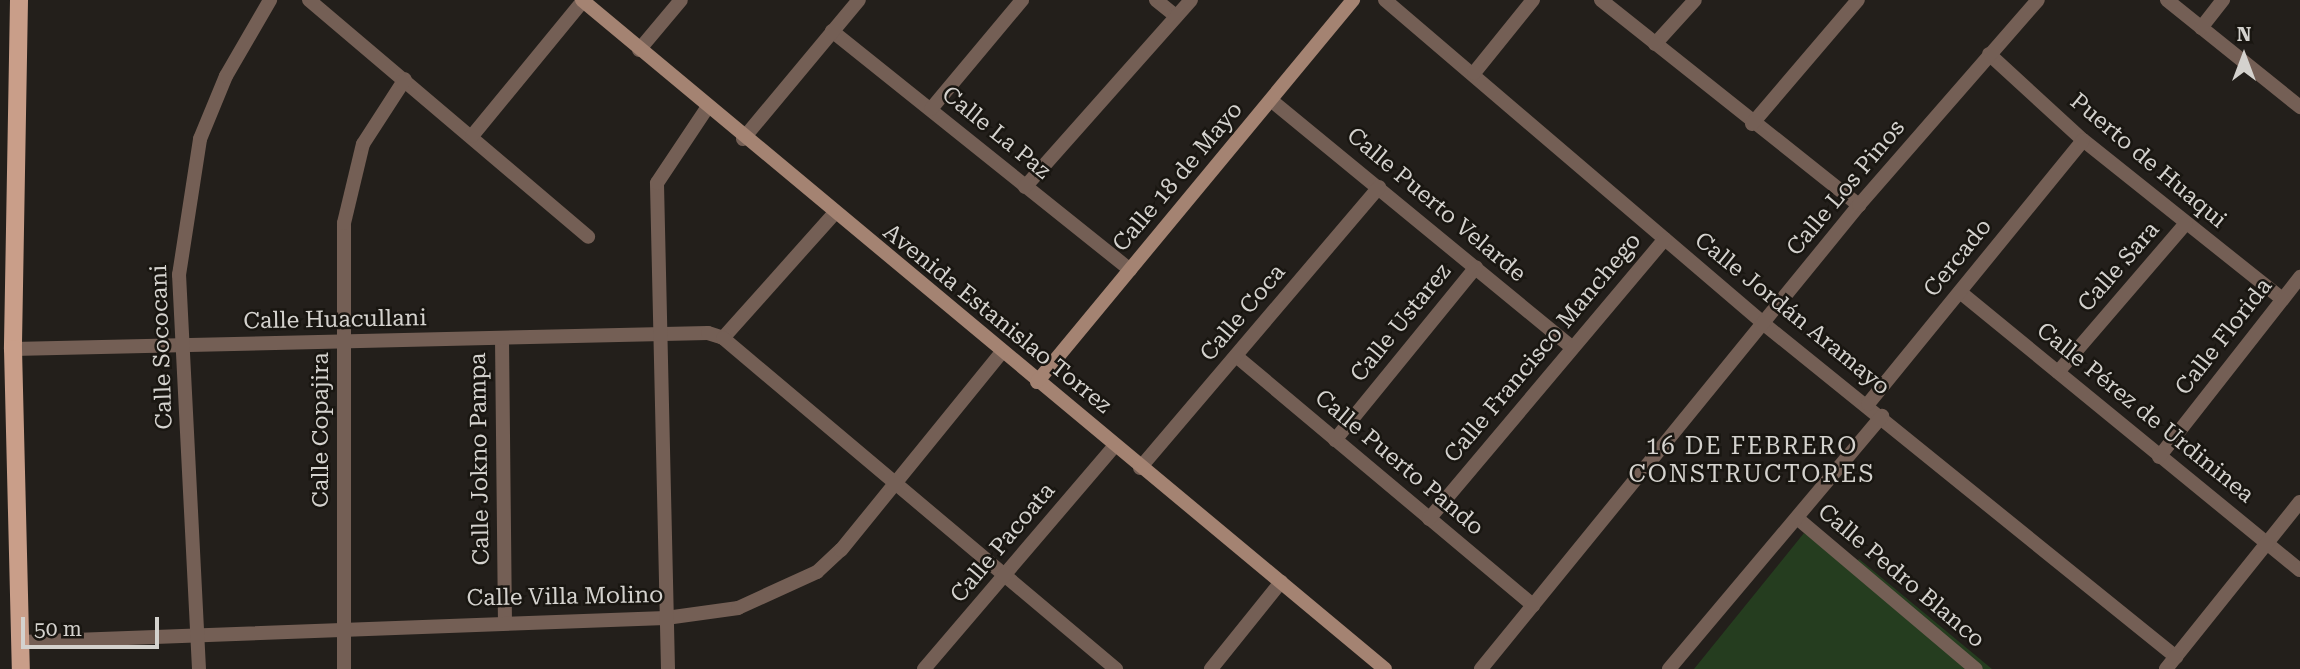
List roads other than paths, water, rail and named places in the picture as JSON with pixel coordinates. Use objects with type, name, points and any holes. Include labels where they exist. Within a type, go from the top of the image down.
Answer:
[{"type":"main road","points":[[19,0],[13,349],[21,669]]},
{"type":"street","name":"Calle Sococani","points":[[199,669],[180,275],[200,139],[236,55],[270,0]]},
{"type":"street","points":[[309,0],[588,237]]},
{"type":"street","points":[[639,50],[681,0]]},
{"type":"street","points":[[743,139],[859,0]]},
{"type":"street","points":[[931,109],[1022,0]]},
{"type":"street","points":[[1156,0],[1176,16]]},
{"type":"street","points":[[1025,187],[1191,0]]},
{"type":"street","name":"Calle 18 de Mayo","points":[[1037,382],[1353,0]]},
{"type":"street","name":"Calle Jordán Aramayo","points":[[1385,0],[1474,73],[1764,324],[1868,404],[2176,657]]},
{"type":"street","points":[[1474,73],[1533,0]]},
{"type":"street","points":[[1601,0],[1752,124],[1859,205]]},
{"type":"street","points":[[1655,44],[1695,0]]},
{"type":"street","points":[[1752,124],[1858,0]]},
{"type":"street","name":"Calle Los Pinos","points":[[1480,669],[1859,205],[2038,0]]},
{"type":"street","points":[[2167,0],[2300,107]]},
{"type":"street","points":[[2201,28],[2223,0]]},
{"type":"street","points":[[472,136],[583,1]]},
{"type":"street","name":"Avenida Estanislao Torrez","points":[[583,1],[834,215],[1385,669]]},
{"type":"street","name":"Calle La Paz","points":[[832,31],[1130,270]]},
{"type":"street","name":"Puerto de Huaqui","points":[[1989,54],[2083,139],[2282,299]]},
{"type":"street","name":"Calle Copajira","points":[[344,669],[344,223],[363,144],[405,79]]},
{"type":"street","name":"Calle Puerto Velarde","points":[[1272,101],[1380,187],[1570,346]]},
{"type":"street","points":[[668,669],[658,333],[657,183],[707,108]]},
{"type":"street","name":"Cercado","points":[[1868,404],[2083,139]]},
{"type":"street","name":"Calle Coca","points":[[1140,468],[1380,187]]},
{"type":"street","points":[[834,215],[723,338],[896,483],[1002,578],[1116,669]]},
{"type":"street","name":"Calle Sara","points":[[2058,372],[2186,223]]},
{"type":"street","name":"Calle Francisco Manchego","points":[[1429,519],[1570,346],[1665,239]]},
{"type":"street","name":"Calle Ustarez","points":[[1335,440],[1476,267]]},
{"type":"street","name":"Calle Florida","points":[[2159,457],[2300,277]]},
{"type":"street","name":"Calle Pérez de Urdininea","points":[[1960,292],[2300,570]]},
{"type":"street","name":"Calle Huacullani","points":[[13,349],[502,339],[697,331],[723,338]]},
{"type":"street","name":"Calle Jokno Pampa","points":[[502,339],[505,620]]},
{"type":"street","name":"Calle Villa Molino","points":[[20,642],[505,620],[666,618],[738,608],[817,572],[896,483],[1001,353]]},
{"type":"street","name":"Calle Puerto Pando","points":[[1236,356],[1533,605]]},
{"type":"street","points":[[1669,669],[1882,416]]},
{"type":"street","name":"Calle Pacoata","points":[[924,669],[1115,445]]},
{"type":"street","points":[[2166,669],[2266,541],[2300,502]]},
{"type":"street","name":"Calle Pedro Blanco","points":[[1797,519],[1976,669]]},
{"type":"street","points":[[1211,669],[1281,582]]},
{"type":"district","name":"16 DE FEBRERO CONSTRUCTORES","points":[[1752,461]]}]
